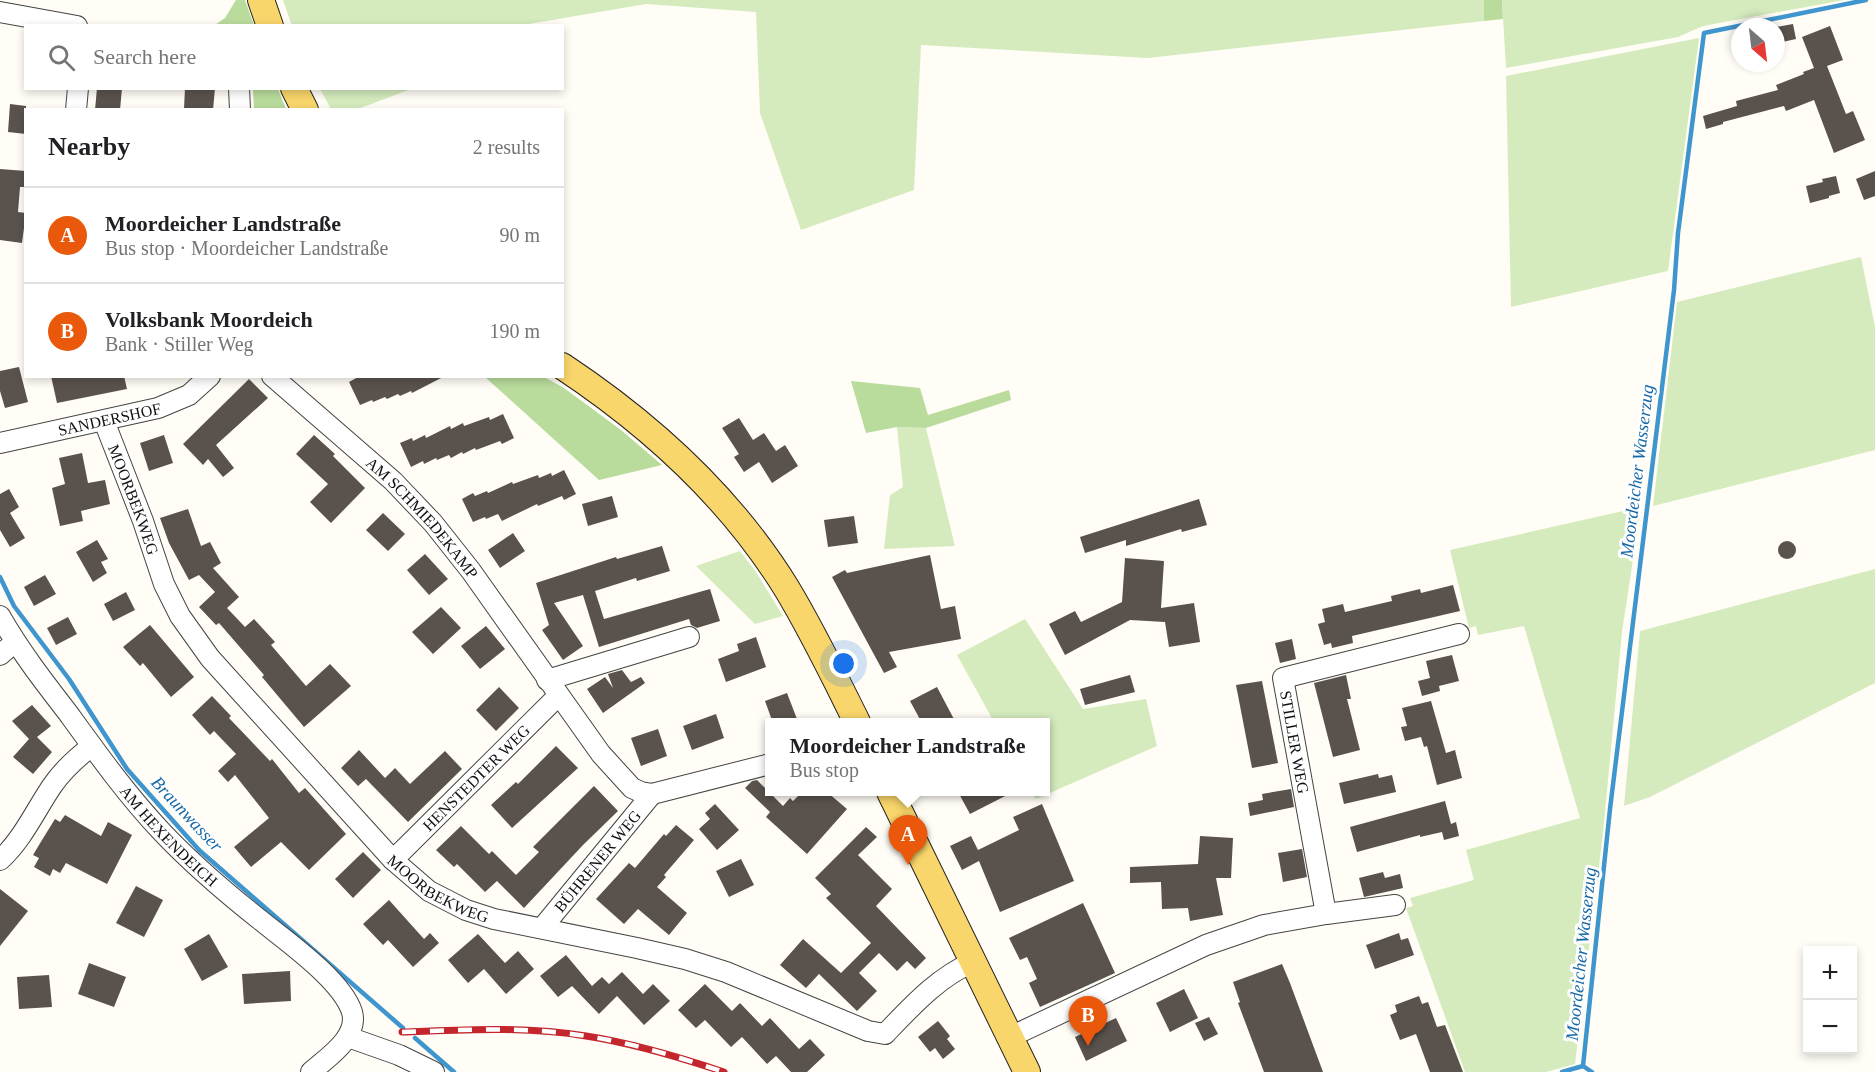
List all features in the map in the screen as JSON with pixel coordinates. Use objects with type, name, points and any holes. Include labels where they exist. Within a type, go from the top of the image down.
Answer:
[{"type":"main road","points":[[261,0],[269,24]]},
{"type":"main road","points":[[295,90],[304,108]]},
{"type":"main road","points":[[564,367],[619,405],[658,438],[689,467],[730,513],[786,588],[854,718]]},
{"type":"main road","points":[[892,796],[1027,1072]]},
{"type":"street","points":[[0,12],[66,24]]},
{"type":"street","points":[[76,108],[78,90]]},
{"type":"street","points":[[239,90],[240,108]]},
{"type":"street","name":"SANDERSHOF","points":[[0,442],[173,403],[189,395],[208,378]]},
{"type":"street","name":"AM SCHMIEDEKAMP","points":[[274,378],[393,481],[433,523],[471,571],[553,688],[619,774],[632,788],[652,794]]},
{"type":"street","name":"MOORBEKWEG","points":[[105,420],[164,584],[172,603],[191,633],[210,658],[393,860],[429,891],[466,910],[494,919],[685,959],[726,972],[868,1031],[885,1034],[920,998],[956,969],[973,962]]},
{"type":"street","name":"AM HEXENDEICH","points":[[0,616],[8,649],[92,746],[146,814],[225,892],[328,976],[351,1009],[354,1021],[349,1035]]},
{"type":"street","name":"STILLER WEG","points":[[1326,914],[1283,678],[1460,634]]},
{"type":"street","points":[[553,688],[689,637]]},
{"type":"street","name":"HENSTEDTER WEG","points":[[393,860],[553,688]]},
{"type":"street","points":[[0,860],[16,843],[64,771],[92,746]]},
{"type":"street","points":[[652,794],[765,765]]},
{"type":"street","name":"BÜHRENER WEG","points":[[542,928],[652,794]]},
{"type":"street","points":[[1010,1037],[1206,945],[1264,925],[1395,905]]},
{"type":"street","points":[[311,1072],[349,1035],[399,1054],[434,1072]]},
{"type":"green space","points":[[236,0],[245,0],[254,24],[216,24],[225,18]]},
{"type":"green space","points":[[283,0],[1484,0],[1484,21],[1148,58],[921,45],[914,190],[801,230],[760,113],[756,12],[646,4],[529,24],[291,24]]},
{"type":"green space","points":[[1484,0],[1502,0],[1503,19],[1484,21]]},
{"type":"green space","points":[[1502,0],[1844,0],[1746,18],[1731,18],[1731,21],[1703,26],[1678,37],[1506,68]]},
{"type":"green space","points":[[1699,38],[1668,271],[1511,307],[1506,76]]},
{"type":"green space","points":[[253,90],[278,90],[286,108],[254,108]]},
{"type":"green space","points":[[321,90],[408,90],[361,108],[330,108]]},
{"type":"green space","points":[[1861,257],[1875,327],[1875,450],[1653,506],[1677,302]]},
{"type":"green space","points":[[486,378],[546,378],[564,388],[621,430],[662,465],[599,480]]},
{"type":"green space","points":[[851,381],[920,388],[928,415],[1009,390],[1011,400],[926,428],[897,427],[866,433]]},
{"type":"green space","points":[[897,427],[926,428],[955,546],[884,549],[890,495],[903,487]]},
{"type":"green space","points":[[1641,507],[1622,632],[1603,833],[1575,1064],[1546,1072],[1465,1072],[1406,908],[1413,906],[1410,898],[1474,880],[1466,850],[1580,818],[1524,626],[1478,635],[1476,626],[1469,628],[1450,550]]},
{"type":"green space","points":[[740,551],[783,616],[755,624],[696,566]]},
{"type":"green space","points":[[1875,569],[1875,683],[1650,797],[1624,806],[1640,631]]},
{"type":"green space","points":[[1025,619],[1083,709],[1146,699],[1157,746],[1050,793],[1050,718],[992,718],[957,655]]},
{"type":"building","points":[[1793,24],[1796,39],[1785,41],[1785,25]]},
{"type":"building","points":[[1830,26],[1843,60],[1827,66],[1846,114],[1853,111],[1865,140],[1834,153],[1814,100],[1786,111],[1784,106],[1723,122],[1723,124],[1706,129],[1703,116],[1737,106],[1736,101],[1778,90],[1776,85],[1814,68],[1802,37]]},
{"type":"building","points":[[97,90],[122,90],[120,108],[95,108]]},
{"type":"building","points":[[185,90],[215,90],[213,108],[184,108]]},
{"type":"building","points":[[10,104],[26,106],[24,108],[24,134],[8,132]]},
{"type":"building","points":[[0,169],[24,171],[24,187],[20,187],[18,212],[24,213],[22,243],[0,240]]},
{"type":"building","points":[[1875,171],[1875,196],[1864,200],[1856,179]]},
{"type":"building","points":[[1836,176],[1840,193],[1810,203],[1806,186]]},
{"type":"building","points":[[19,367],[28,402],[5,408],[0,391],[0,371]]},
{"type":"building","points":[[51,378],[124,378],[127,389],[57,403]]},
{"type":"building","points":[[356,378],[441,378],[412,393],[411,391],[400,396],[398,394],[387,399],[385,397],[373,402],[372,400],[360,405],[349,382]]},
{"type":"building","points":[[249,379],[268,398],[216,445],[234,468],[223,477],[208,459],[203,465],[183,444]]},
{"type":"building","points":[[503,414],[514,438],[502,444],[500,441],[463,454],[462,452],[451,458],[449,455],[424,464],[423,461],[411,467],[400,443],[412,438],[413,441],[425,435],[426,438],[450,426],[451,429],[463,423],[464,426],[489,417],[490,420]]},
{"type":"building","points":[[739,418],[753,440],[764,433],[776,451],[785,445],[798,466],[772,483],[759,462],[744,472],[734,457],[739,454],[722,428]]},
{"type":"building","points":[[164,435],[173,463],[149,471],[140,443]]},
{"type":"building","points":[[314,435],[335,454],[333,456],[365,488],[331,523],[310,502],[328,484],[296,454]]},
{"type":"building","points":[[82,453],[88,483],[105,480],[110,504],[81,511],[83,521],[60,526],[52,488],[65,484],[59,458]]},
{"type":"building","points":[[564,470],[576,494],[564,500],[562,496],[538,506],[537,504],[502,521],[498,514],[473,522],[462,499],[473,493],[475,496],[487,491],[488,493],[512,482],[513,484],[538,475],[539,478],[551,473],[552,476]]},
{"type":"building","points":[[9,489],[19,507],[10,513],[25,538],[10,547],[0,530],[0,494]]},
{"type":"building","points":[[612,496],[618,517],[588,526],[582,504]]},
{"type":"building","points":[[1199,499],[1207,525],[1182,532],[1181,529],[1126,546],[1126,540],[1085,553],[1080,537]]},
{"type":"building","points":[[188,509],[201,546],[210,542],[221,563],[213,568],[239,597],[227,608],[245,627],[254,619],[275,642],[271,645],[306,686],[330,664],[351,686],[304,727],[262,677],[264,675],[219,623],[216,625],[199,607],[215,592],[199,575],[189,580],[169,543],[160,518]]},
{"type":"building","points":[[383,513],[405,534],[388,551],[366,530]]},
{"type":"building","points":[[854,516],[858,543],[828,547],[824,520]]},
{"type":"building","points":[[513,533],[525,551],[500,568],[488,550]]},
{"type":"building","points":[[97,540],[108,559],[101,562],[107,573],[93,582],[76,552]]},
{"type":"building","points":[[1783,541],[1791,541],[1796,546],[1794,557],[1783,559],[1778,554],[1778,546]]},
{"type":"building","points":[[662,546],[670,571],[637,581],[636,578],[595,591],[604,619],[710,589],[720,621],[697,628],[691,625],[689,619],[599,647],[583,595],[554,603],[583,646],[563,660],[542,630],[549,625],[536,583],[616,557],[617,559]]},
{"type":"building","points":[[425,554],[448,579],[429,595],[407,570]]},
{"type":"building","points":[[930,555],[941,609],[955,606],[961,639],[889,652],[897,667],[884,673],[832,577],[845,570],[847,573]]},
{"type":"building","points":[[1125,558],[1164,561],[1161,608],[1194,603],[1200,642],[1169,647],[1165,622],[1130,620],[1065,655],[1049,624],[1075,611],[1081,622],[1122,602]]},
{"type":"building","points":[[45,575],[56,594],[34,606],[24,587]]},
{"type":"building","points":[[1453,585],[1460,611],[1352,636],[1353,643],[1332,648],[1331,643],[1324,645],[1318,624],[1325,622],[1322,609],[1343,604],[1345,612],[1392,601],[1391,596],[1420,589],[1421,593]]},
{"type":"building","points":[[126,592],[135,610],[113,621],[104,604]]},
{"type":"building","points":[[441,607],[461,628],[433,654],[412,632]]},
{"type":"building","points":[[68,617],[77,634],[56,645],[47,628]]},
{"type":"building","points":[[150,625],[194,677],[171,697],[143,663],[140,666],[123,647]]},
{"type":"building","points":[[486,626],[505,649],[480,669],[461,646]]},
{"type":"building","points":[[756,637],[766,667],[726,682],[718,659],[739,651],[737,644]]},
{"type":"building","points":[[1292,639],[1296,659],[1280,663],[1275,643]]},
{"type":"building","points":[[1452,655],[1459,681],[1439,686],[1440,691],[1422,696],[1418,681],[1430,678],[1426,661]]},
{"type":"building","points":[[622,670],[631,682],[641,677],[645,683],[603,713],[587,689],[605,677],[613,688],[608,674]]},
{"type":"building","points":[[1130,675],[1135,692],[1085,705],[1080,689]]},
{"type":"building","points":[[1346,675],[1351,699],[1347,699],[1360,750],[1333,757],[1314,683]]},
{"type":"building","points":[[1262,681],[1278,763],[1252,768],[1236,685]]},
{"type":"building","points":[[499,687],[519,708],[496,731],[476,710]]},
{"type":"building","points":[[937,687],[953,718],[919,718],[910,701]]},
{"type":"building","points":[[787,693],[797,718],[771,718],[765,701]]},
{"type":"building","points":[[212,696],[231,716],[229,718],[270,761],[272,759],[299,793],[305,788],[346,834],[309,870],[281,842],[251,867],[234,847],[269,818],[235,775],[228,782],[218,771],[236,754],[214,731],[210,735],[192,715]]},
{"type":"building","points":[[1431,701],[1446,753],[1455,750],[1462,778],[1437,785],[1427,746],[1424,747],[1421,737],[1405,741],[1401,727],[1407,726],[1402,708]]},
{"type":"building","points":[[32,705],[51,726],[37,737],[52,752],[33,774],[13,757],[29,739],[12,721]]},
{"type":"building","points":[[716,714],[724,738],[692,750],[683,726]]},
{"type":"building","points":[[658,729],[667,756],[641,766],[631,738]]},
{"type":"building","points":[[556,746],[578,768],[512,828],[491,805],[516,782],[518,784]]},
{"type":"building","points":[[359,750],[385,778],[395,768],[410,784],[445,751],[462,769],[408,822],[366,779],[358,786],[341,768]]},
{"type":"building","points":[[1378,774],[1379,778],[1392,775],[1396,792],[1344,804],[1339,783]]},
{"type":"building","points":[[757,780],[765,788],[765,796],[773,796],[783,806],[790,798],[793,801],[798,796],[832,796],[847,809],[807,854],[766,817],[770,812],[745,788],[752,781]]},
{"type":"building","points":[[594,786],[618,811],[524,908],[497,881],[485,892],[457,864],[454,867],[436,850],[461,826],[489,854],[492,851],[516,875],[539,852],[533,847]]},
{"type":"building","points":[[1291,789],[1294,807],[1250,816],[1248,803],[1263,800],[1262,794]]},
{"type":"building","points":[[960,796],[1005,796],[970,814]]},
{"type":"building","points":[[1445,801],[1451,824],[1456,822],[1459,836],[1444,840],[1442,832],[1420,837],[1420,835],[1357,852],[1350,827]]},
{"type":"building","points":[[715,804],[739,830],[717,850],[699,829],[710,819],[705,813]]},
{"type":"building","points":[[1042,804],[1074,881],[1000,912],[979,861],[962,870],[950,846],[971,836],[978,850],[1019,830],[1013,817]]},
{"type":"building","points":[[65,815],[101,836],[108,822],[132,835],[107,884],[66,863],[60,873],[53,869],[50,876],[34,867],[39,858],[33,855],[55,819],[60,822]]},
{"type":"building","points":[[676,825],[694,840],[664,875],[666,877],[657,887],[687,913],[669,935],[638,909],[624,924],[596,899],[629,863],[635,868],[664,834],[666,836]]},
{"type":"building","points":[[866,827],[877,837],[858,855],[892,889],[876,906],[926,958],[915,969],[907,961],[897,971],[879,953],[859,973],[877,991],[857,1011],[819,974],[806,988],[780,965],[803,939],[841,973],[871,943],[826,898],[831,894],[815,878]]},
{"type":"building","points":[[1200,836],[1233,838],[1231,878],[1216,878],[1223,915],[1190,921],[1188,908],[1162,909],[1161,882],[1130,883],[1130,867],[1198,864]]},
{"type":"building","points":[[1302,849],[1307,877],[1283,882],[1278,853]]},
{"type":"building","points":[[363,852],[381,870],[353,898],[335,879]]},
{"type":"building","points":[[741,859],[754,885],[729,897],[716,871]]},
{"type":"building","points":[[1383,872],[1385,878],[1400,874],[1403,888],[1364,897],[1359,878]]},
{"type":"building","points":[[136,886],[163,900],[144,937],[116,923]]},
{"type":"building","points":[[0,889],[28,911],[0,946]]},
{"type":"building","points":[[389,900],[424,939],[430,933],[439,943],[413,967],[388,940],[383,945],[363,924]]},
{"type":"building","points":[[1083,903],[1115,973],[1040,1007],[1029,983],[1037,979],[1027,957],[1020,960],[1009,938]]},
{"type":"building","points":[[1399,933],[1401,940],[1408,938],[1414,955],[1375,969],[1366,945]]},
{"type":"building","points":[[209,934],[228,967],[202,981],[184,949]]},
{"type":"building","points":[[478,934],[505,963],[518,951],[534,969],[506,994],[484,969],[468,983],[448,960]]},
{"type":"building","points":[[566,955],[592,986],[602,977],[609,984],[622,972],[643,994],[653,984],[670,1001],[644,1025],[617,996],[599,1014],[572,986],[558,997],[540,976]]},
{"type":"building","points":[[89,963],[126,977],[114,1007],[78,994]]},
{"type":"building","points":[[1282,964],[1323,1072],[1264,1072],[1238,1003],[1240,1002],[1233,982]]},
{"type":"building","points":[[290,971],[291,1001],[244,1004],[242,974]]},
{"type":"building","points":[[49,975],[52,1007],[19,1009],[17,977]]},
{"type":"building","points":[[705,984],[732,1011],[740,1003],[762,1026],[770,1018],[799,1049],[810,1039],[825,1055],[807,1072],[791,1072],[776,1056],[767,1064],[742,1037],[731,1047],[705,1020],[696,1028],[678,1010]]},
{"type":"building","points":[[1184,989],[1198,1018],[1170,1032],[1156,1003]]},
{"type":"building","points":[[1419,996],[1422,1004],[1428,1002],[1437,1027],[1445,1025],[1463,1072],[1430,1072],[1416,1034],[1400,1040],[1390,1015],[1397,1012],[1395,1005]]},
{"type":"building","points":[[1209,1017],[1218,1034],[1204,1041],[1195,1023]]},
{"type":"building","points":[[1116,1018],[1127,1041],[1086,1061],[1075,1037]]},
{"type":"building","points":[[938,1021],[950,1036],[947,1039],[955,1049],[943,1059],[935,1048],[930,1052],[918,1037]]},
{"type":"waterway","name":"Moordeicher Wasserzug","points":[[1592,1072],[1583,1066],[1610,809],[1704,33],[1866,0]]},
{"type":"waterway","name":"Braunwasser","points":[[0,577],[14,606],[69,679],[127,769],[199,850],[403,1028]]},
{"type":"waterway","name":"Braunwasser","points":[[415,1038],[454,1072]]},
{"type":"waterway","name":"Braunwasser","points":[[1562,1072],[1583,1066]]},
{"type":"railway","points":[[402,1032],[494,1030],[563,1033],[638,1047],[724,1072]]},
{"type":"place","name":"Moordeicher Landstraße","points":[[908,865]]},
{"type":"place","name":"Volksbank Moordeich","points":[[1088,1046]]}]
